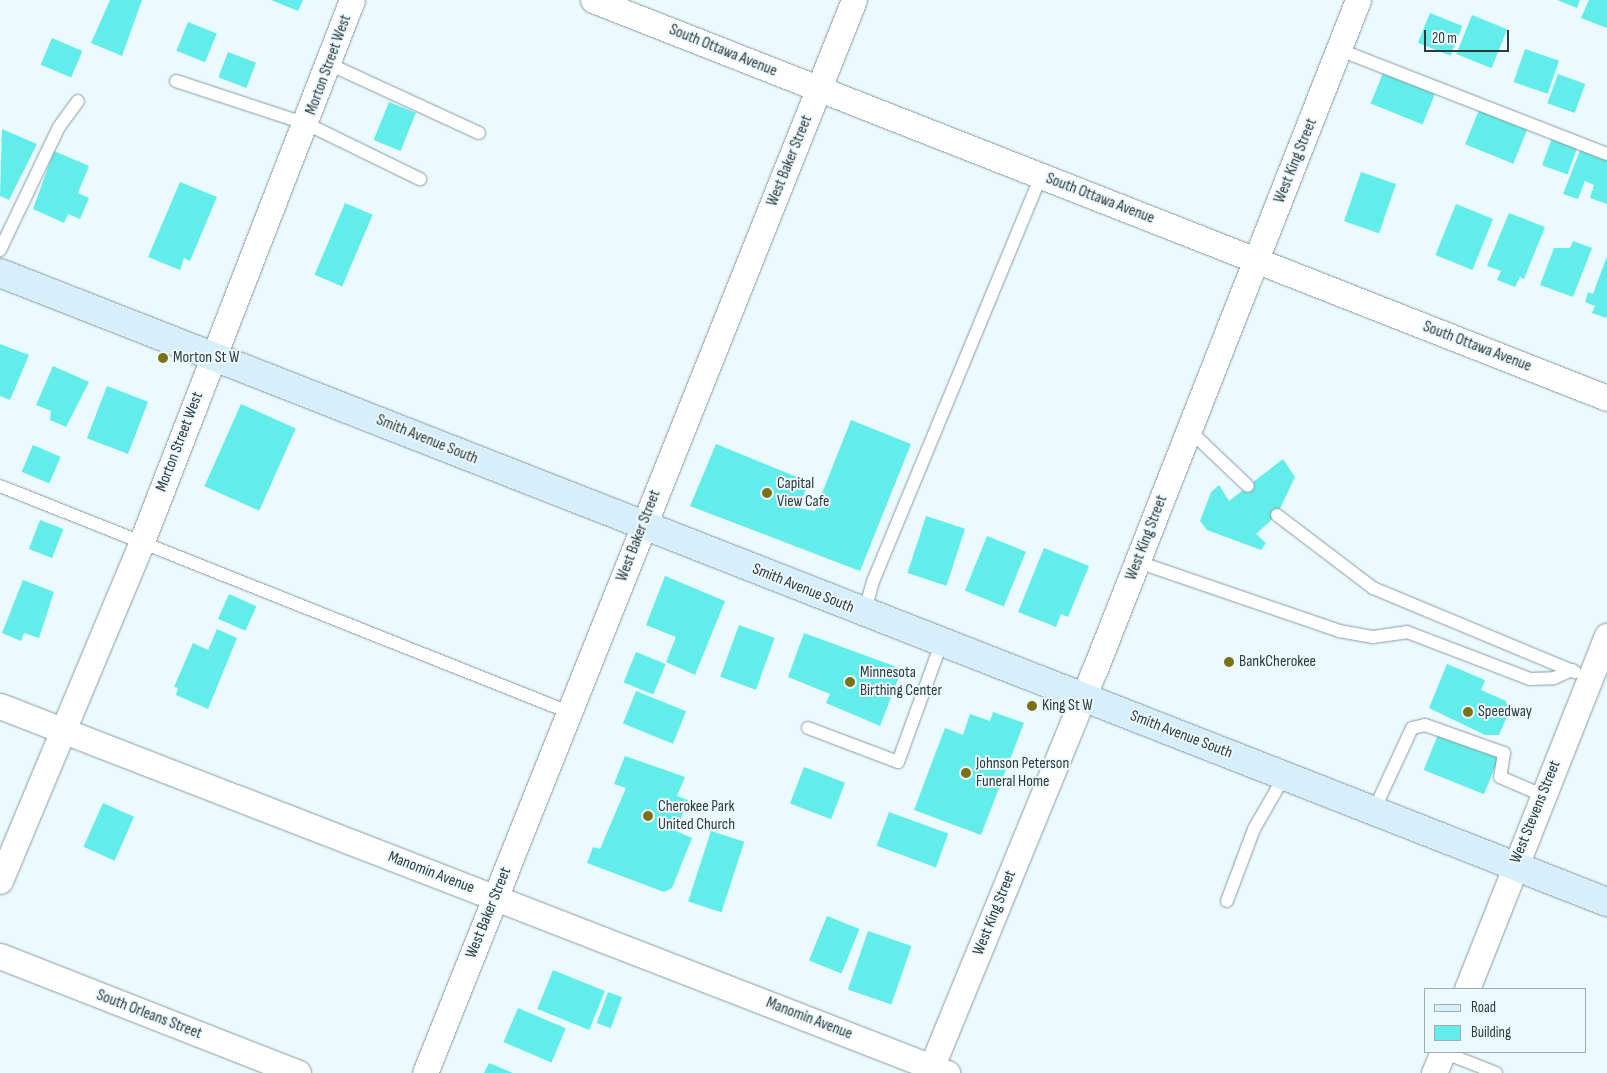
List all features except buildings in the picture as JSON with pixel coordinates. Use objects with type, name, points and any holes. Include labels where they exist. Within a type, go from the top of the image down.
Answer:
[{"type":"main road","name":"Smith Avenue South","points":[[0,273],[214,355],[941,644],[1084,697],[1607,902]]},
{"type":"street","name":"Morton Street West","points":[[0,881],[60,730],[142,541],[307,124],[352,0]]},
{"type":"street","name":"South Ottawa Avenue","points":[[593,0],[1607,398]]},
{"type":"street","name":"West Baker Street","points":[[425,1073],[571,713],[643,525],[854,0]]},
{"type":"street","name":"West King Street","points":[[936,1071],[1340,50],[1358,0]]},
{"type":"street","name":"West Stevens Street","points":[[1467,988],[1595,660]]},
{"type":"street","name":"Manomin Avenue","points":[[0,706],[936,1071]]},
{"type":"street","name":"South Orleans Street","points":[[0,956],[298,1073]]},
{"type":"street","points":[[1434,1073],[1443,1053]]},
{"type":"lane","points":[[1340,50],[1607,154]]},
{"type":"lane","points":[[329,64],[478,133]]},
{"type":"lane","points":[[176,81],[307,124],[420,179]]},
{"type":"lane","points":[[0,250],[59,126],[78,101]]},
{"type":"lane","points":[[864,613],[874,579],[1041,176]]},
{"type":"lane","points":[[1189,430],[1248,486]]},
{"type":"lane","points":[[0,486],[571,713]]},
{"type":"lane","points":[[1277,515],[1373,588],[1595,660]]},
{"type":"lane","points":[[1138,562],[1338,630],[1373,637],[1407,632],[1530,679],[1554,678],[1595,660]]},
{"type":"lane","points":[[808,728],[898,762],[941,644]]},
{"type":"lane","points":[[1374,810],[1412,728],[1425,725],[1504,753],[1500,777],[1542,795]]},
{"type":"lane","points":[[1227,901],[1254,828],[1285,775]]},
{"type":"lane","points":[[1446,1053],[1496,1073]]},
{"type":"place","name":"Morton St W","points":[[163,358]]},
{"type":"place","name":"Capital View Cafe","points":[[767,493]]},
{"type":"place","name":"BankCherokee","points":[[1229,662]]},
{"type":"place","name":"Minnesota Birthing Center","points":[[850,682]]},
{"type":"place","name":"King St W","points":[[1032,706]]},
{"type":"place","name":"Speedway","points":[[1468,712]]},
{"type":"place","name":"Johnson Peterson Funeral Home","points":[[966,773]]},
{"type":"place","name":"Cherokee Park United Church","points":[[648,816]]}]
